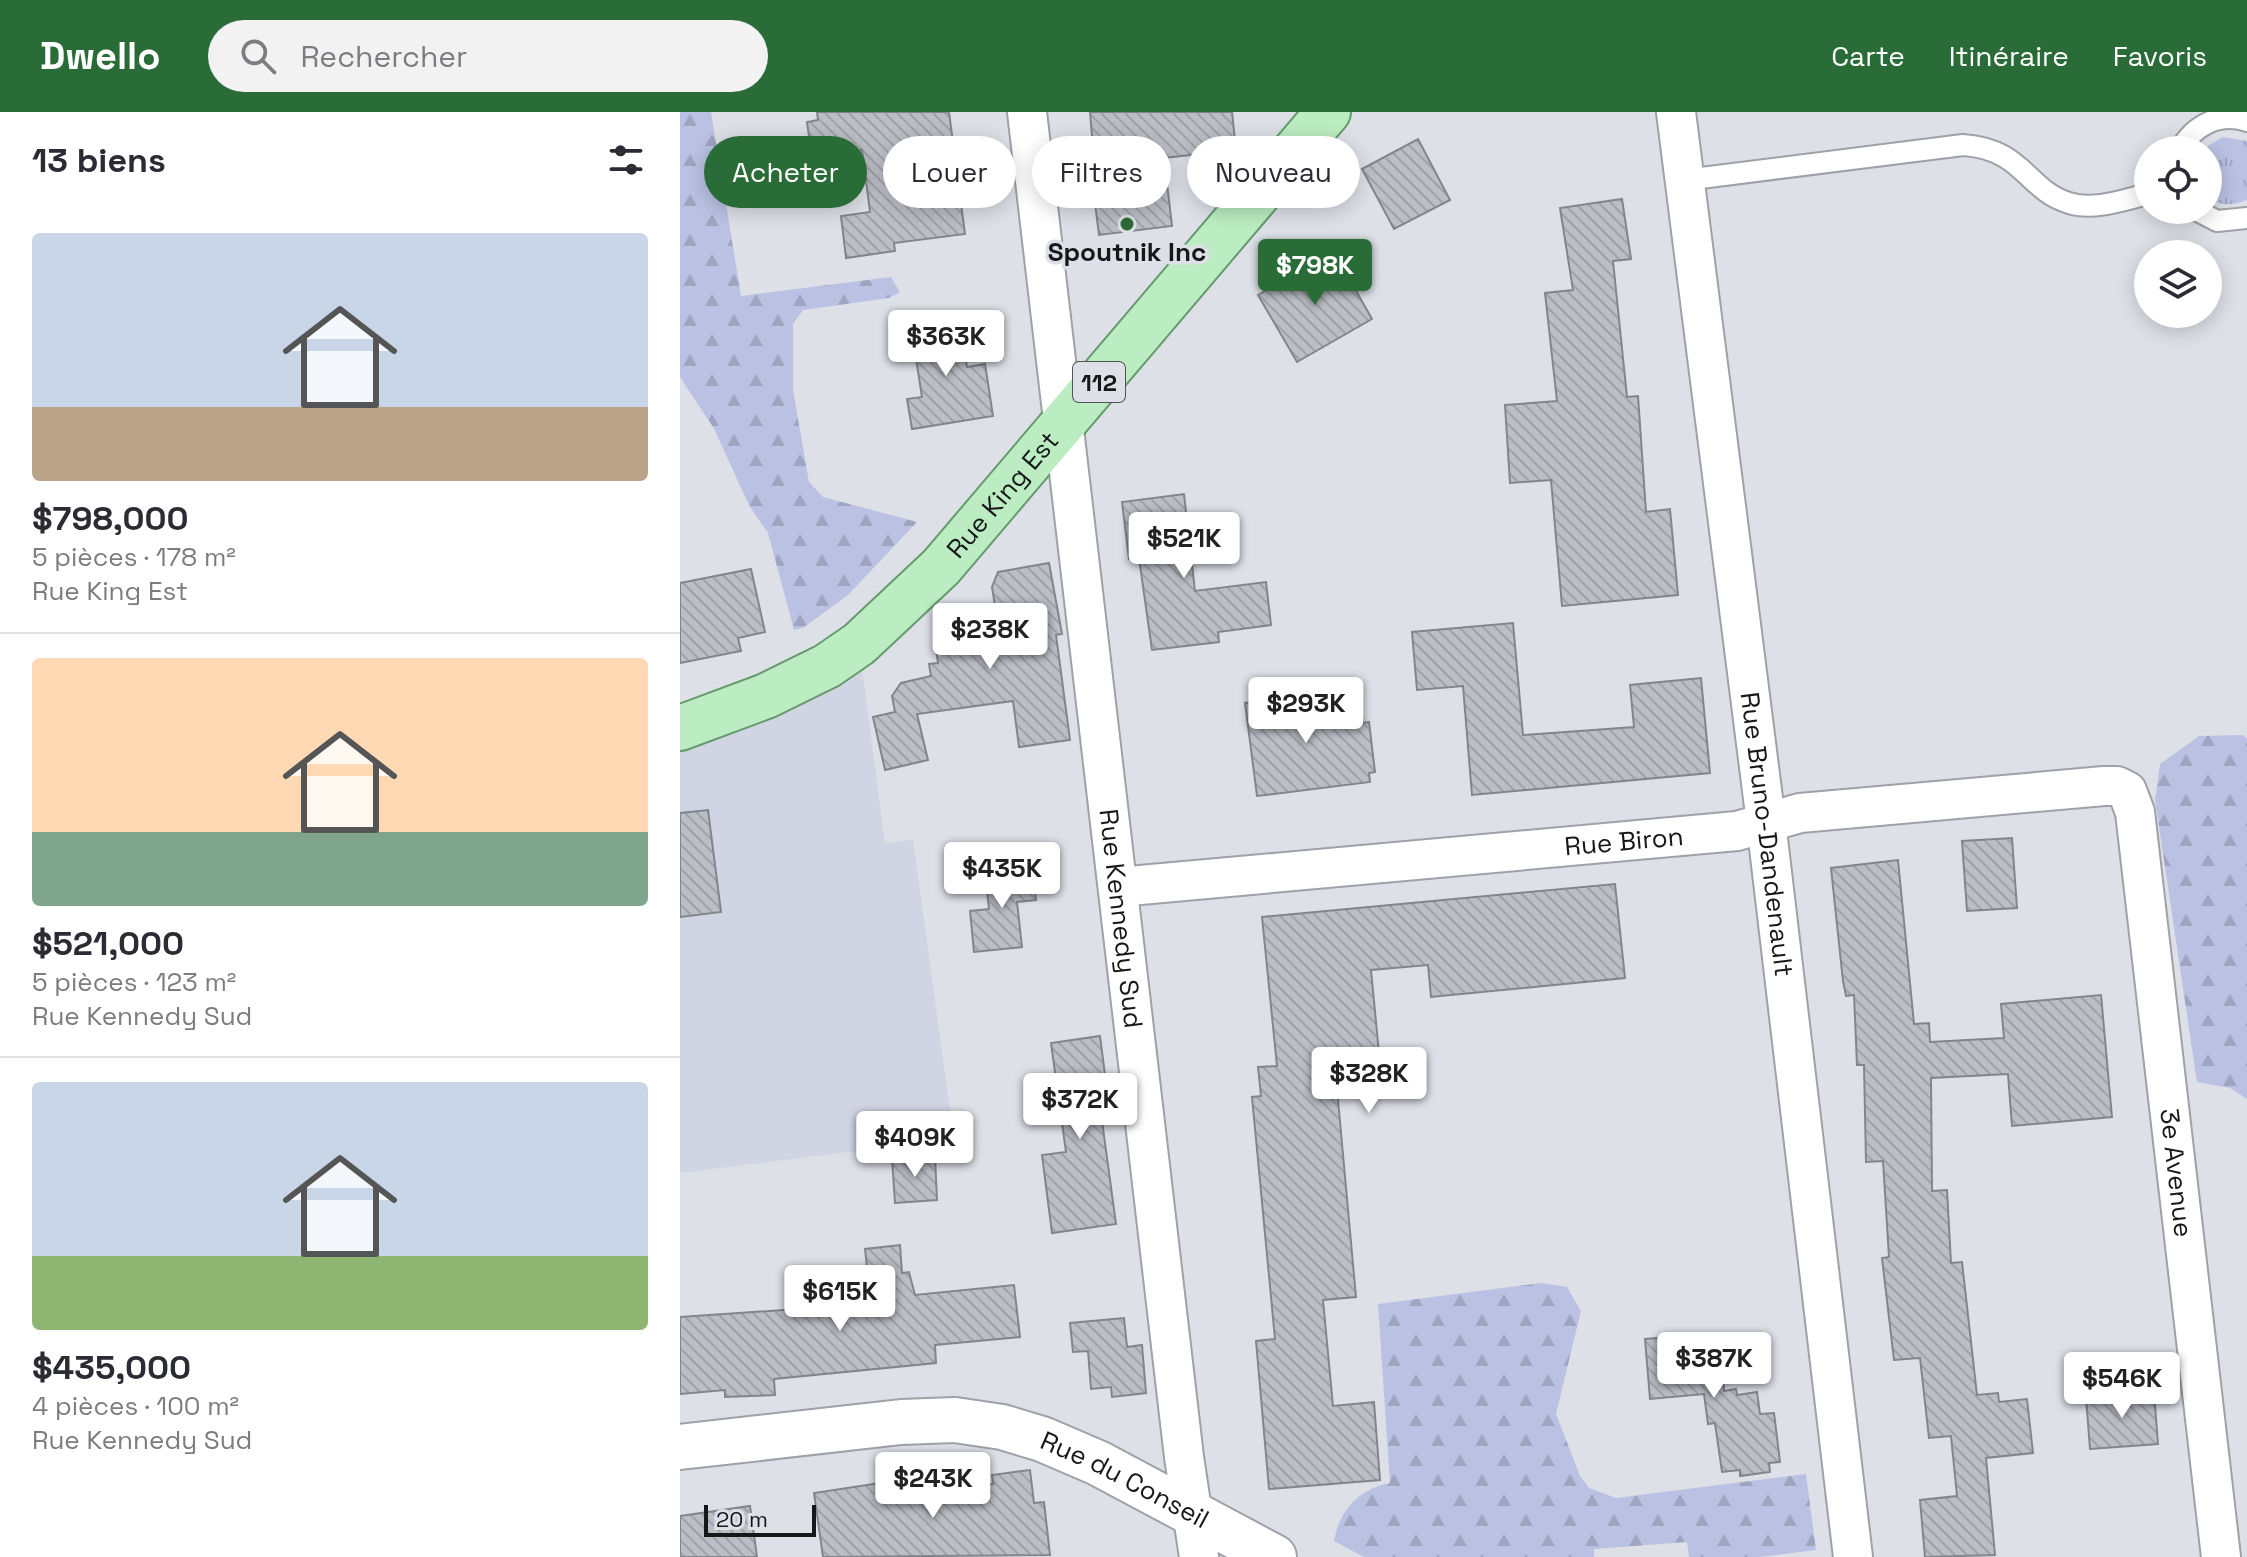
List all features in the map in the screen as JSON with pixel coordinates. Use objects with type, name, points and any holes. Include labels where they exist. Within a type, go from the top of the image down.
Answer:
[{"type":"main road","name":"Rue King Est","points":[[680,728],[803,680],[859,644],[941,567],[1328,112]]},
{"type":"street","name":"Rue Kennedy Sud","points":[[1027,112],[1199,1557]]},
{"type":"street","name":"Rue Bruno-Dandenault","points":[[1676,112],[1766,822],[1853,1557]]},
{"type":"street","name":"Rue Biron","points":[[1118,887],[1737,831],[1800,813],[2104,786],[2117,786],[2127,791]]},
{"type":"street","name":"3e Avenue","points":[[2127,791],[2135,812],[2221,1557]]},
{"type":"street","name":"Rue du Conseil","points":[[680,1447],[901,1422],[955,1420],[1002,1427],[1042,1439],[1098,1463],[1274,1557]]},
{"type":"lane","points":[[2190,136],[2204,124],[2227,117],[2242,117]]},
{"type":"lane","points":[[1685,180],[1963,145],[2004,153],[2068,203],[2093,207],[2134,197]]},
{"type":"lane","points":[[2222,220],[2247,218]]},
{"type":"shaded area","points":[[859,644],[885,844],[913,839],[954,1139],[680,1173],[680,728]]},
{"type":"green space","points":[[680,112],[711,112],[715,136],[704,136],[704,208],[727,208],[741,296],[891,277],[900,292],[889,298],[803,310],[793,324],[793,390],[809,482],[823,497],[917,522],[848,595],[803,628],[794,630],[768,533],[750,507],[713,427],[680,377]]},
{"type":"green space","points":[[2222,138],[2247,141],[2247,200],[2222,204]]},
{"type":"green space","points":[[2243,735],[2247,739],[2247,1099],[2230,1088],[2197,1082],[2155,800],[2160,764],[2199,736]]},
{"type":"green space","points":[[1541,1283],[1567,1287],[1581,1311],[1556,1414],[1580,1476],[1589,1488],[1616,1498],[1806,1474],[1816,1550],[1759,1557],[1689,1557],[1687,1542],[1594,1549],[1594,1557],[1364,1557],[1334,1541],[1341,1519],[1353,1502],[1369,1490],[1390,1483],[1378,1304]]},
{"type":"building","points":[[817,112],[949,112],[952,136],[883,136],[883,208],[962,208],[965,234],[894,243],[895,251],[846,258],[841,216],[870,212],[867,136],[809,136],[807,122],[818,120]]},
{"type":"building","points":[[1090,112],[1232,112],[1235,136],[1187,136],[1187,155],[1171,157],[1171,136],[1092,136]]},
{"type":"building","points":[[1418,139],[1450,200],[1394,229],[1362,169]]},
{"type":"building","points":[[1622,199],[1631,259],[1613,261],[1627,397],[1638,396],[1646,512],[1670,509],[1678,595],[1562,606],[1551,480],[1510,483],[1505,405],[1557,401],[1545,293],[1573,290],[1560,208]]},
{"type":"building","points":[[1096,208],[1170,208],[1172,226],[1099,235]]},
{"type":"building","points":[[1334,252],[1372,319],[1297,362],[1258,295]]},
{"type":"building","points":[[948,314],[953,342],[963,340],[967,367],[985,364],[993,416],[912,429],[907,399],[922,397],[910,320]]},
{"type":"building","points":[[1184,494],[1195,591],[1266,582],[1271,625],[1218,632],[1219,642],[1152,650],[1139,558],[1129,559],[1122,502]]},
{"type":"building","points":[[1049,563],[1062,634],[1056,635],[1070,740],[1019,747],[1013,701],[917,714],[928,760],[885,770],[873,717],[895,712],[892,696],[901,683],[931,676],[929,664],[938,663],[934,634],[998,625],[992,587],[998,572]]},
{"type":"building","points":[[751,569],[765,632],[738,638],[741,651],[680,663],[680,583]]},
{"type":"building","points":[[1513,623],[1523,735],[1634,727],[1630,685],[1701,678],[1710,773],[1472,795],[1463,686],[1417,690],[1412,632]]},
{"type":"building","points":[[1294,689],[1294,697],[1304,696],[1306,713],[1361,706],[1363,723],[1369,722],[1375,772],[1369,773],[1370,782],[1257,796],[1245,703],[1254,702],[1253,694]]},
{"type":"building","points":[[708,810],[721,912],[680,917],[680,813]]},
{"type":"building","points":[[2012,838],[2017,908],[1967,911],[1962,841]]},
{"type":"building","points":[[1898,860],[1914,1024],[1929,1023],[1930,1042],[2004,1038],[2001,1004],[2101,995],[2112,1117],[2012,1126],[2008,1074],[1931,1078],[1932,1191],[1947,1190],[1951,1263],[1962,1262],[1977,1395],[1998,1393],[1999,1402],[2027,1399],[2033,1453],[1986,1458],[1995,1555],[1925,1557],[1920,1500],[1957,1496],[1951,1436],[1929,1438],[1920,1358],[1894,1360],[1882,1258],[1889,1257],[1883,1161],[1866,1162],[1864,1065],[1857,1065],[1854,995],[1846,996],[1843,981],[1831,868]]},
{"type":"building","points":[[1032,866],[1036,900],[1017,902],[1022,947],[974,952],[970,911],[989,909],[985,872]]},
{"type":"building","points":[[1615,884],[1625,978],[1431,997],[1428,965],[1371,970],[1381,1074],[1336,1078],[1356,1297],[1323,1300],[1333,1406],[1374,1402],[1380,1480],[1269,1489],[1256,1341],[1275,1339],[1252,1097],[1261,1096],[1258,1067],[1277,1066],[1262,917]]},
{"type":"building","points":[[1100,1036],[1108,1098],[1099,1099],[1116,1224],[1052,1233],[1042,1155],[1066,1152],[1051,1043]]},
{"type":"building","points":[[935,1156],[937,1200],[895,1203],[892,1159]]},
{"type":"building","points":[[900,1245],[902,1273],[909,1272],[915,1295],[1014,1285],[1020,1337],[935,1345],[936,1363],[774,1379],[775,1395],[725,1397],[725,1390],[680,1394],[680,1317],[871,1304],[865,1249]]},
{"type":"building","points":[[1124,1318],[1127,1347],[1142,1345],[1146,1393],[1112,1397],[1111,1387],[1091,1389],[1088,1351],[1073,1352],[1070,1323]]},
{"type":"building","points":[[1720,1333],[1724,1391],[1736,1389],[1737,1395],[1757,1392],[1760,1414],[1774,1413],[1780,1462],[1769,1463],[1770,1472],[1740,1476],[1740,1470],[1722,1472],[1715,1423],[1708,1424],[1704,1394],[1650,1399],[1645,1339]]},
{"type":"building","points":[[2154,1392],[2158,1444],[2090,1449],[2086,1397]]},
{"type":"building","points":[[1030,1470],[1034,1503],[1044,1502],[1050,1555],[823,1557],[814,1493],[920,1477],[923,1495],[993,1484],[992,1475]]},
{"type":"building","points":[[750,1506],[757,1557],[680,1557],[680,1516]]},
{"type":"place","name":"Spoutnik Inc","points":[[1127,224]]}]
